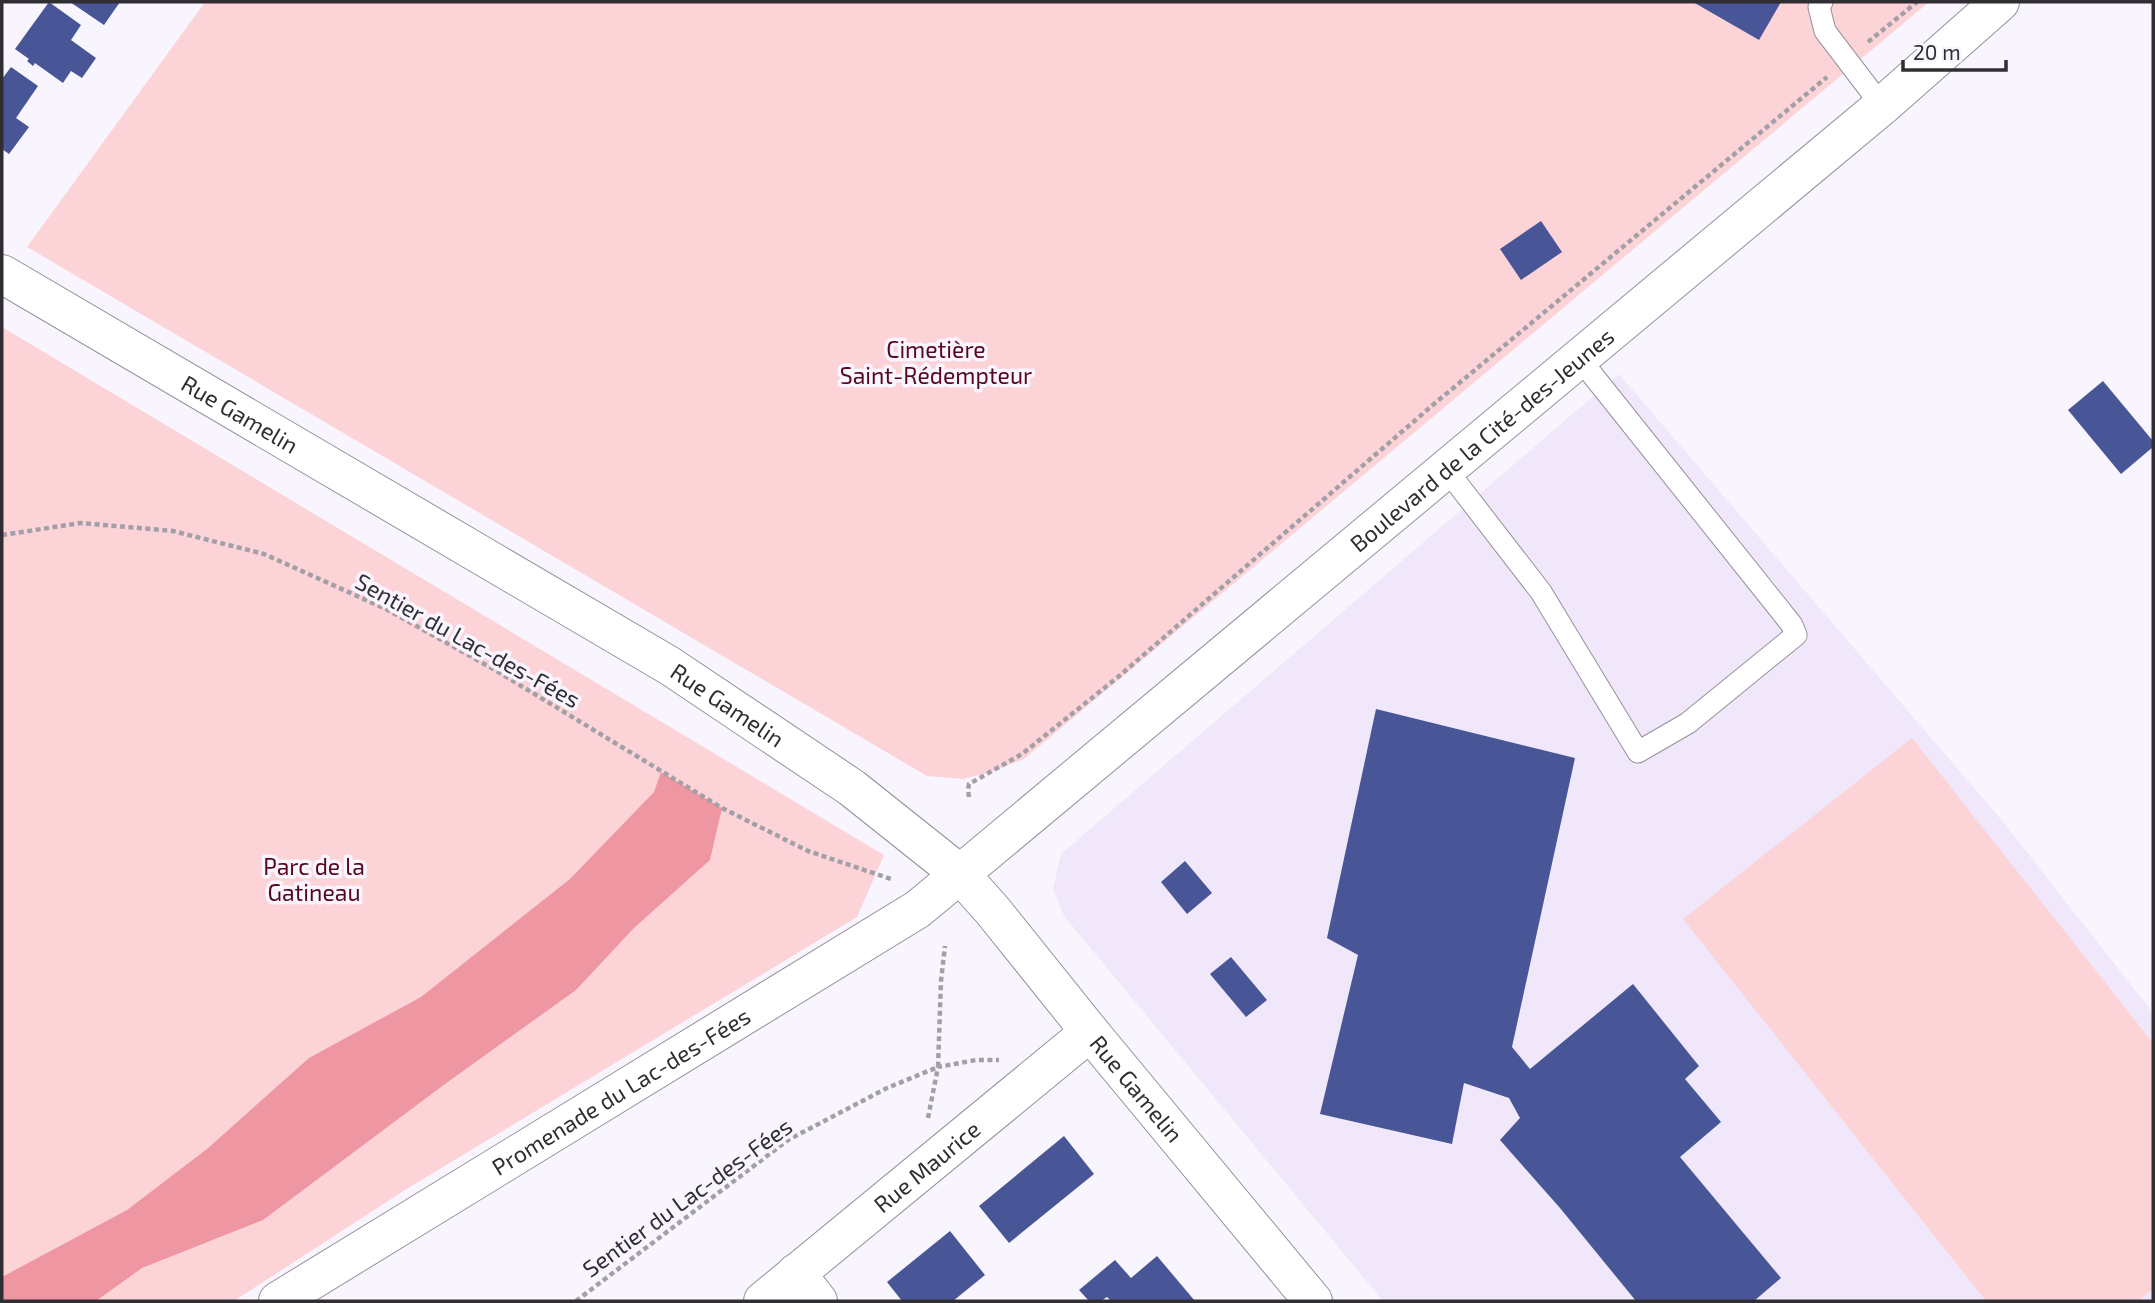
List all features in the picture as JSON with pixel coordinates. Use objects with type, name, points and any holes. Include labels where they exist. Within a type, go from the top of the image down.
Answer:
[{"type":"street","name":"Boulevard de la Cité-des-Jeunes","points":[[960,874],[1882,106],[2000,2]]},
{"type":"street","name":"Rue Gamelin","points":[[2,274],[670,666],[852,788],[960,874],[1313,1301]]},
{"type":"street","name":"Promenade du Lac-des-Fées","points":[[278,1301],[918,909],[960,874]]},
{"type":"street","name":"Rue Maurice","points":[[763,1301],[807,1287],[1090,1032]]},
{"type":"lane","points":[[1822,2],[1819,6],[1825,31],[1882,106]]},
{"type":"lane","points":[[1446,469],[1541,592],[1638,752],[1688,723],[1796,635],[1792,625],[1579,358]]},
{"type":"path","points":[[969,797],[970,784],[1022,754],[1118,677],[1434,404],[1917,2]]},
{"type":"path","name":"Sentier du Lac-des-Fées","points":[[2,535],[81,523],[173,531],[264,554],[398,616],[495,670],[722,808],[808,851],[891,879]]},
{"type":"path","name":"Sentier du Lac-des-Fées","points":[[576,1301],[788,1140],[887,1088],[938,1068],[945,946]]},
{"type":"shaded area","points":[[1619,374],[2004,823],[2153,1013],[2153,1301],[1383,1301],[1064,916],[1053,889],[1061,854]]},
{"type":"shaded area","points":[[661,772],[722,808],[710,860],[634,928],[576,990],[263,1220],[142,1268],[96,1301],[2,1301],[2,1277],[127,1210],[207,1149],[309,1058],[421,997],[570,879],[654,792]]},
{"type":"green space","name":"Cimetière Saint-Rédempteur","points":[[205,2],[1929,2],[1024,759],[963,779],[927,776],[27,247]]},
{"type":"green space","name":"Parc de la Gatineau","points":[[2,327],[884,855],[857,917],[405,1190],[234,1301],[2,1301]]},
{"type":"green space","points":[[1912,738],[2153,1043],[2153,1289],[2138,1301],[1986,1301],[1683,919]]},
{"type":"building","points":[[49,2],[81,25],[71,40],[96,58],[82,78],[71,71],[63,83],[35,63],[33,66],[27,61],[29,59],[15,49]]},
{"type":"building","points":[[70,2],[120,2],[104,25]]},
{"type":"building","points":[[1693,2],[1781,2],[1759,40]]},
{"type":"building","points":[[11,67],[38,86],[16,118],[29,127],[9,154],[2,149],[2,79]]},
{"type":"building","points":[[1541,221],[1562,252],[1521,280],[1500,249]]},
{"type":"building","points":[[2103,381],[2153,441],[2153,447],[2121,474],[2068,410]]},
{"type":"building","points":[[1376,709],[1575,758],[1512,1047],[1530,1069],[1633,984],[1699,1066],[1685,1079],[1721,1122],[1680,1157],[1781,1278],[1754,1301],[1636,1301],[1500,1140],[1520,1118],[1509,1098],[1464,1083],[1452,1144],[1320,1114],[1358,955],[1327,938]]},
{"type":"building","points":[[1185,861],[1212,893],[1187,914],[1161,882]]},
{"type":"building","points":[[1231,957],[1267,1000],[1246,1017],[1210,974]]},
{"type":"building","points":[[1064,1136],[1094,1174],[1009,1243],[979,1206]]},
{"type":"building","points":[[950,1231],[985,1275],[953,1301],[902,1301],[887,1282]]},
{"type":"building","points":[[1157,1256],[1195,1301],[1111,1301],[1107,1297],[1101,1301],[1089,1301],[1079,1290],[1115,1260],[1131,1278]]}]
